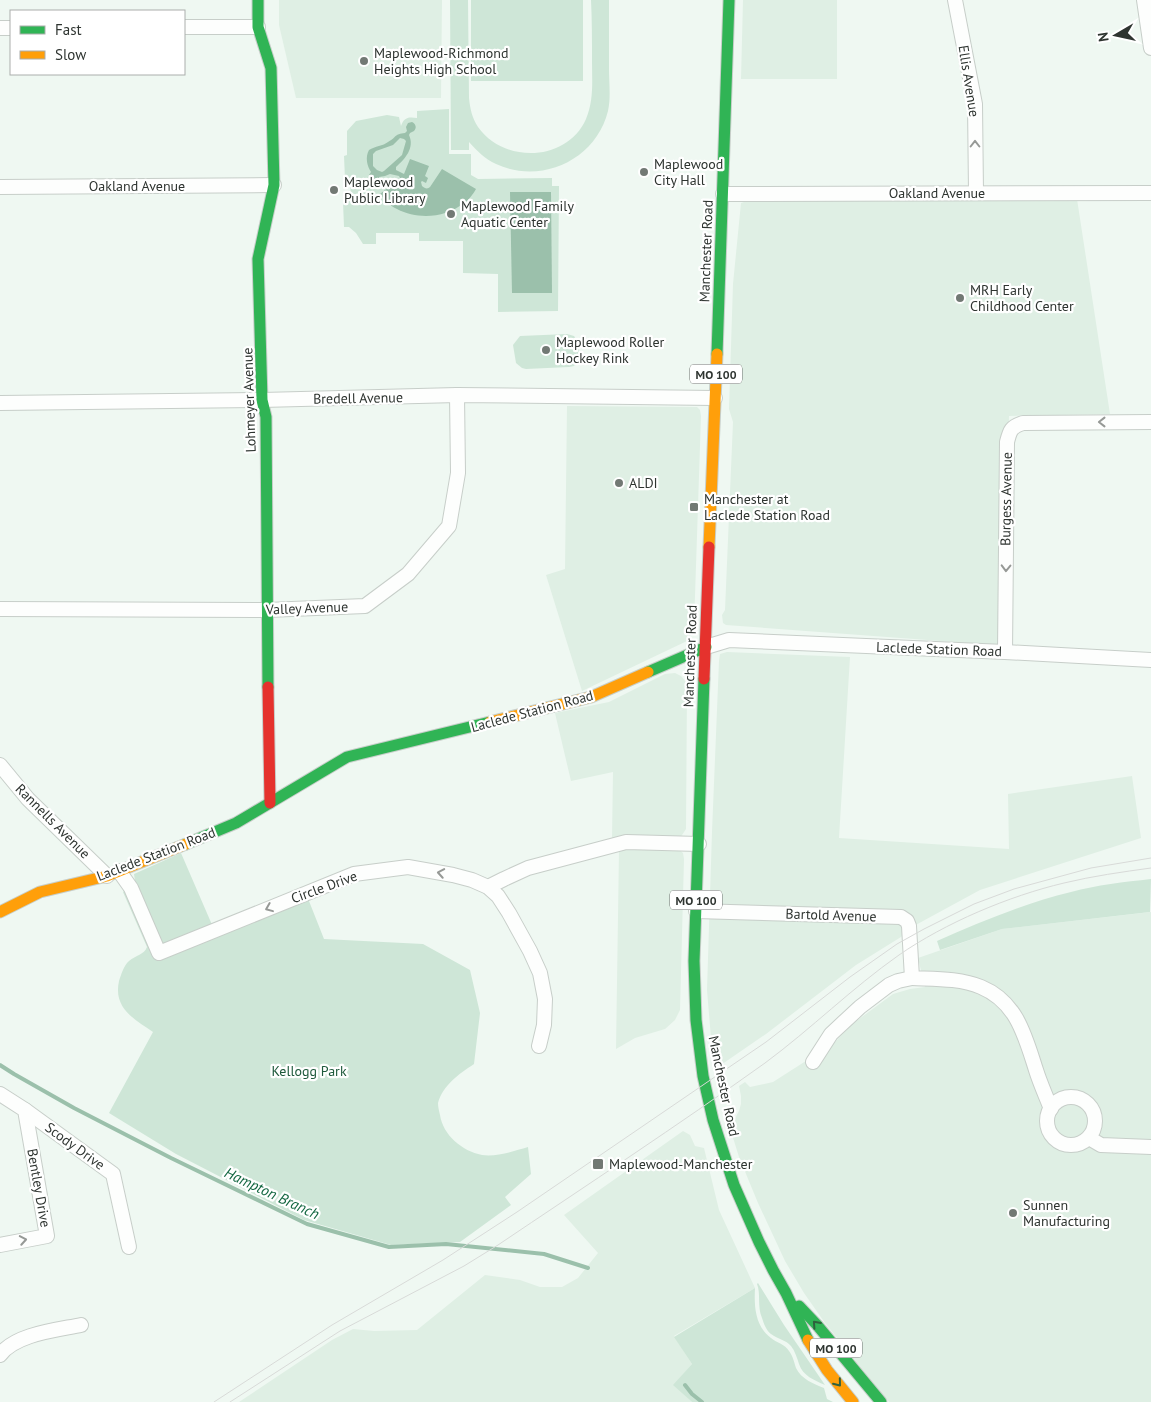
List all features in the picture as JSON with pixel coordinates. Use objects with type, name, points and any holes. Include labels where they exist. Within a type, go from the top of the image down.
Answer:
[{"type":"main road","name":"Lohmeyer Avenue","points":[[258,0],[258,27],[271,68],[274,185],[258,259],[262,400],[266,417],[270,803]]},
{"type":"main road","name":"Manchester Road","points":[[729,0],[706,647],[700,765],[694,991],[697,1036],[704,1079],[721,1145],[761,1248],[788,1296],[816,1354],[853,1402]]},
{"type":"main road","name":"Laclede Station Road","points":[[0,912],[40,892],[113,873],[236,823],[347,757],[591,697],[706,647]]},
{"type":"main road","name":"Manchester Road","points":[[788,1296],[817,1325],[881,1402]]},
{"type":"street","name":"Ellis Avenue","points":[[955,0],[975,104],[976,193]]},
{"type":"street","points":[[1144,0],[1151,48]]},
{"type":"street","points":[[185,27],[258,27]]},
{"type":"street","name":"Oakland Avenue","points":[[0,188],[274,185]]},
{"type":"street","name":"Oakland Avenue","points":[[723,194],[1151,192]]},
{"type":"street","name":"Bredell Avenue","points":[[0,404],[457,395],[715,398]]},
{"type":"street","name":"Valley Avenue","points":[[0,609],[267,610],[365,606],[408,574],[449,526],[458,473],[457,395]]},
{"type":"street","name":"Burgess Avenue","points":[[1005,652],[1007,442],[1009,433],[1014,426],[1023,422],[1151,422]]},
{"type":"street","name":"Laclede Station Road","points":[[706,647],[729,640],[1151,660]]},
{"type":"street","name":"Rannells Avenue","points":[[0,765],[28,799],[131,888],[158,953]]},
{"type":"street","points":[[539,1046],[544,1025],[545,999],[540,973],[509,913],[498,896],[488,888],[504,878],[528,868],[626,842],[698,844]]},
{"type":"street","name":"Circle Drive","points":[[158,953],[354,874],[408,867],[453,875],[472,880],[488,888]]},
{"type":"street","name":"Bartold Avenue","points":[[696,911],[901,917],[907,921],[909,926],[912,978]]},
{"type":"street","points":[[813,1062],[831,1034],[860,1007],[889,985],[912,978],[942,980],[980,986],[1007,1006],[1019,1022],[1050,1109]]},
{"type":"street","points":[[0,1094],[25,1110]]},
{"type":"street","points":[[1068,1098],[1082,1100],[1088,1104],[1095,1117],[1093,1132],[1089,1138],[1075,1145],[1060,1143],[1050,1132],[1048,1116],[1050,1109],[1056,1103],[1068,1098]]},
{"type":"street","name":"Bentley Drive","points":[[0,1244],[47,1236],[25,1110]]},
{"type":"street","name":"Scody Drive","points":[[25,1110],[114,1174],[129,1247]]},
{"type":"street","points":[[1089,1138],[1101,1145],[1151,1148]]},
{"type":"street","points":[[0,1355],[4,1349],[26,1337],[81,1325]]},
{"type":"shaded area","name":"Maplewood-Richmond Heights High School","points":[[279,0],[442,0],[441,98],[296,98],[279,25]]},
{"type":"shaded area","points":[[743,0],[837,0],[837,79],[741,79]]},
{"type":"shaded area","points":[[412,122],[416,129],[409,135],[411,140],[410,149],[396,167],[396,170],[404,174],[410,159],[429,166],[425,176],[428,178],[426,183],[421,182],[424,188],[430,187],[442,169],[476,189],[468,200],[457,208],[431,216],[405,213],[392,206],[380,194],[400,178],[399,176],[390,174],[379,177],[379,181],[371,178],[369,175],[371,172],[367,158],[369,150],[386,143],[401,133],[405,133],[408,123]],"holes":[[[400,138],[406,141],[402,155],[384,171],[377,170],[373,166],[373,154],[376,151],[393,145]]]},
{"type":"shaded area","points":[[510,192],[551,192],[552,293],[512,293]]},
{"type":"shaded area","points":[[1077,199],[1110,414],[1009,416],[1003,641],[995,645],[726,625],[723,623],[733,422],[729,409],[733,284],[741,203],[750,200]]},
{"type":"shaded area","points":[[567,406],[697,407],[700,410],[701,416],[694,626],[692,633],[687,641],[582,691],[546,575],[565,569]]},
{"type":"shaded area","points":[[727,652],[850,657],[839,838],[1009,849],[1008,794],[1132,776],[1141,838],[980,890],[912,927],[901,937],[856,965],[766,1034],[715,1069],[707,990],[719,661],[720,654]]},
{"type":"shaded area","points":[[675,673],[685,681],[687,690],[686,829],[680,838],[626,836],[612,838],[613,772],[571,781],[555,713],[609,702],[665,674]]},
{"type":"shaded area","points":[[626,848],[679,850],[683,853],[680,1010],[675,1020],[665,1029],[635,1038],[616,1049],[619,850]]},
{"type":"shaded area","points":[[1151,912],[1151,1402],[889,1402],[825,1323],[785,1261],[758,1203],[739,1157],[730,1128],[741,1104],[739,1086],[745,1082],[750,1087],[773,1082],[834,1043],[851,1025],[893,994],[925,987],[918,958],[1002,929]]},
{"type":"shaded area","points":[[683,1131],[690,1135],[695,1146],[704,1148],[719,1210],[755,1288],[674,1336],[692,1364],[674,1385],[692,1402],[239,1402],[332,1340],[353,1329],[374,1331],[417,1330],[485,1275],[520,1280],[540,1287],[562,1287],[578,1278],[598,1253],[564,1215]]},
{"type":"green space","points":[[450,0],[468,0],[469,98],[476,124],[489,139],[503,147],[519,152],[535,153],[565,144],[577,133],[586,119],[589,112],[592,90],[591,0],[609,0],[609,106],[602,128],[592,143],[579,155],[564,164],[548,169],[531,171],[513,170],[496,164],[488,160],[469,142],[469,150],[451,150]]},
{"type":"green space","points":[[471,0],[583,0],[583,81],[471,81]]},
{"type":"green space","name":"Maplewood Family Aquatic Center","points":[[449,109],[449,154],[471,154],[471,175],[478,179],[552,178],[552,186],[559,186],[558,311],[498,312],[498,274],[463,273],[463,241],[419,241],[419,233],[376,233],[376,244],[363,244],[356,233],[349,227],[344,227],[343,202],[351,201],[350,179],[345,179],[344,156],[347,155],[347,131],[356,121],[387,115],[399,117],[401,126],[407,118],[417,118],[417,111]]},
{"type":"green space","name":"Maplewood Roller Hockey Rink","points":[[567,334],[574,336],[579,343],[579,359],[574,366],[526,369],[516,363],[513,345],[520,336]]},
{"type":"green space","name":"Kellogg Park","points":[[181,853],[216,934],[307,896],[324,939],[423,944],[470,970],[480,1013],[474,1064],[448,1085],[440,1097],[439,1109],[442,1122],[449,1135],[467,1150],[482,1155],[494,1155],[528,1147],[531,1174],[505,1197],[511,1205],[460,1242],[391,1245],[304,1220],[176,1154],[109,1113],[153,1032],[132,1017],[122,1006],[119,999],[119,981],[124,968],[129,961],[146,950],[147,947],[123,892],[135,881],[134,874]]},
{"type":"green space","points":[[1151,879],[1150,912],[1002,929],[940,950],[937,941],[1003,914],[1054,896],[1101,886]]},
{"type":"green space","points":[[758,1283],[825,1385],[806,1375],[791,1346],[766,1329],[760,1309]]},
{"type":"green space","points":[[755,1288],[755,1309],[762,1328],[771,1338],[787,1349],[798,1372],[808,1381],[824,1388],[827,1399],[833,1402],[692,1402],[673,1385],[692,1364],[674,1337]]},
{"type":"waterway","name":"Hampton Branch","points":[[0,1065],[74,1108],[171,1158],[307,1224],[389,1247],[446,1244],[544,1254],[588,1268]]},
{"type":"waterway","name":"Hampton Branch","points":[[685,1385],[702,1402]]},
{"type":"tram line","points":[[214,1402],[332,1325],[443,1260],[517,1212],[766,1042],[850,977],[897,944],[974,904],[1014,889],[1091,868],[1151,858]]},
{"type":"tram line","points":[[230,1402],[340,1331],[464,1266],[498,1245],[765,1063],[865,981],[917,943],[978,912],[1021,895],[1108,874],[1151,868]]},
{"type":"traffic: fast","points":[[258,0],[258,27],[271,68],[274,185],[258,259],[262,400],[266,417],[268,687]]},
{"type":"traffic: fast","points":[[717,354],[729,0]]},
{"type":"traffic: fast","points":[[648,672],[706,647]]},
{"type":"traffic: fast","points":[[704,679],[694,961],[696,1020],[703,1076],[713,1120],[734,1185],[759,1242],[808,1340]]},
{"type":"traffic: fast","points":[[186,844],[236,823],[347,757],[490,722]]},
{"type":"traffic: fast","points":[[799,1306],[881,1402]]},
{"type":"traffic: slow","points":[[709,547],[717,354]]},
{"type":"traffic: slow","points":[[490,722],[591,697],[648,672]]},
{"type":"traffic: slow","points":[[0,912],[40,892],[107,876],[186,844]]},
{"type":"traffic: slow","points":[[808,1340],[827,1370],[853,1402]]},
{"type":"traffic: jam","points":[[704,679],[709,547]]},
{"type":"traffic: jam","points":[[268,687],[270,803]]},
{"type":"place","name":"Maplewood-Richmond Heights High School","points":[[364,61]]},
{"type":"place","name":"Maplewood City Hall","points":[[644,172]]},
{"type":"place","name":"Maplewood Public Library","points":[[334,190]]},
{"type":"place","name":"Maplewood Family Aquatic Center","points":[[451,214]]},
{"type":"place","name":"MRH Early Childhood Center","points":[[960,298]]},
{"type":"place","name":"Maplewood Roller Hockey Rink","points":[[546,350]]},
{"type":"place","name":"ALDI","points":[[619,483]]},
{"type":"place","name":"Manchester at Laclede Station Road","points":[[694,507]]},
{"type":"place","name":"Maplewood-Manchester","points":[[598,1164]]},
{"type":"place","name":"Sunnen Manufacturing","points":[[1013,1213]]}]
